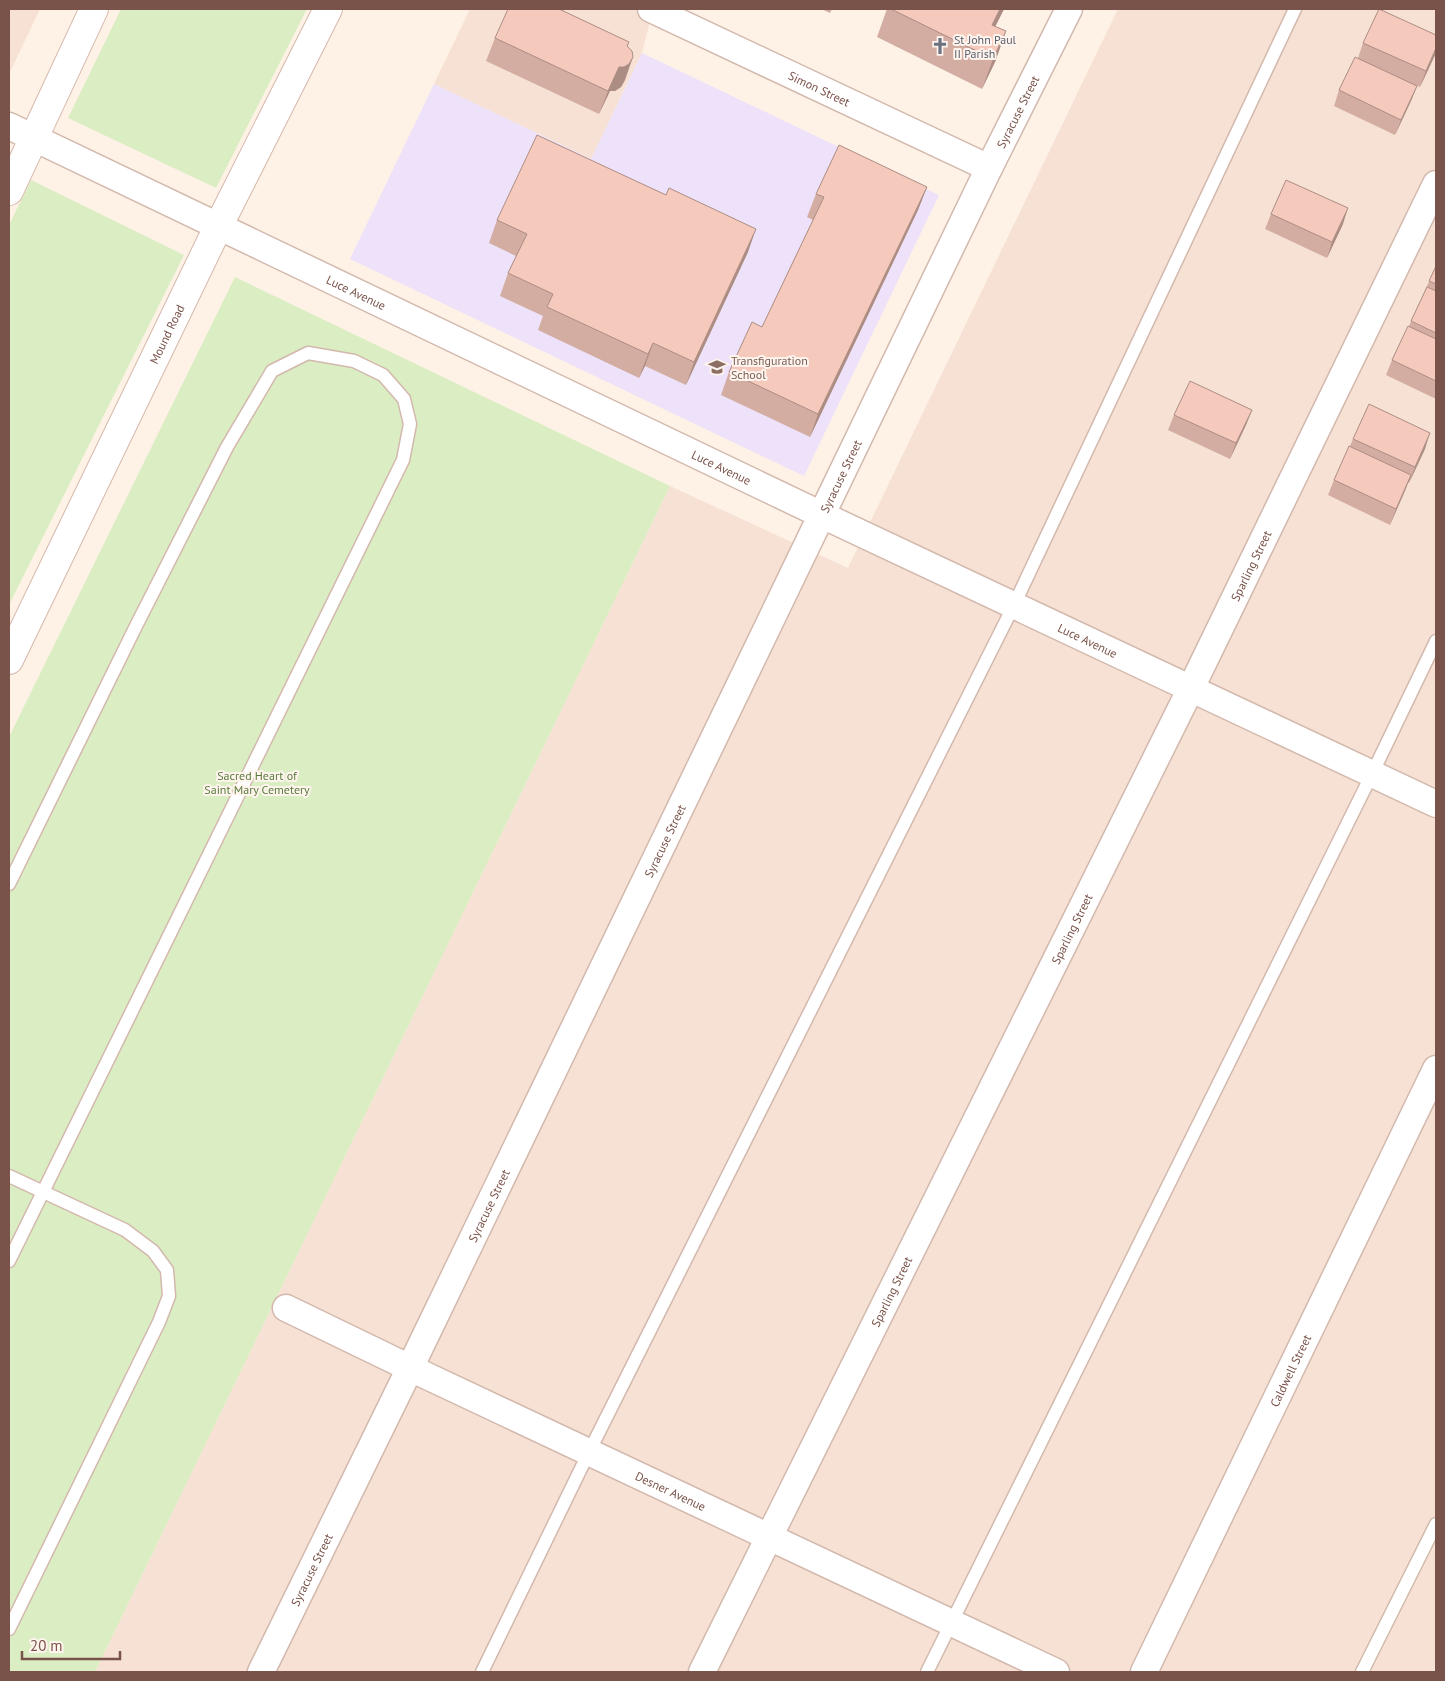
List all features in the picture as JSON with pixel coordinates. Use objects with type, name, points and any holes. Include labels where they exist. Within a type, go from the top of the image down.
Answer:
[{"type":"main road","points":[[9,191],[94,9]]},
{"type":"main road","name":"Mound Road","points":[[9,660],[218,227],[328,9]]},
{"type":"street","name":"Syracuse Street","points":[[261,1672],[1068,9]]},
{"type":"street","name":"Simon Street","points":[[655,10],[990,168]]},
{"type":"street","name":"Luce Avenue","points":[[9,126],[822,515],[1436,804]]},
{"type":"street","name":"Sparling Street","points":[[702,1672],[1191,688],[1436,184]]},
{"type":"street","name":"Caldwell Street","points":[[1144,1672],[1436,1069]]},
{"type":"street","name":"Desner Avenue","points":[[286,1308],[1056,1672]]},
{"type":"lane","points":[[482,1672],[589,1452],[1014,605],[1295,9]]},
{"type":"lane","points":[[9,884],[134,628],[218,464],[272,370],[308,353],[354,361],[383,375],[404,399],[410,424],[403,460],[9,1261]]},
{"type":"lane","points":[[927,1672],[1436,641]]},
{"type":"lane","points":[[9,1176],[125,1230],[153,1251],[167,1270],[169,1296],[9,1630]]},
{"type":"lane","points":[[1362,1672],[1436,1524]]},
{"type":"shaded area","points":[[9,9],[40,9],[9,74]]},
{"type":"shaded area","points":[[470,9],[653,9],[642,53],[591,159],[434,84]]},
{"type":"shaded area","points":[[1118,9],[1436,9],[1436,1672],[95,1672],[670,486],[848,568]]},
{"type":"shaded area","name":"Transfiguration School","points":[[642,53],[939,195],[804,476],[350,259],[434,84],[591,159]]},
{"type":"green space","points":[[121,9],[307,9],[216,188],[68,118]]},
{"type":"green space","points":[[31,180],[184,255],[9,605],[9,225]]},
{"type":"green space","name":"Sacred Heart of Saint Mary Cemetery","points":[[235,277],[670,486],[95,1672],[9,1672],[9,737]]},
{"type":"building","points":[[508,9],[559,9],[629,42],[627,46],[632,51],[633,57],[629,64],[619,67],[608,91],[495,38]]},
{"type":"building","points":[[891,9],[1000,9],[992,25],[1006,31],[993,59]]},
{"type":"building","points":[[1379,9],[1436,35],[1436,48],[1426,71],[1363,43]]},
{"type":"building","points":[[1355,57],[1417,86],[1401,120],[1339,90]]},
{"type":"building","points":[[537,135],[666,195],[669,188],[756,229],[694,362],[653,343],[648,354],[547,307],[553,294],[508,273],[527,234],[497,220]]},
{"type":"building","points":[[839,145],[927,187],[818,414],[729,372],[752,322],[762,327],[824,197],[816,194]]},
{"type":"building","points":[[1286,180],[1348,208],[1332,242],[1271,214]]},
{"type":"building","points":[[1436,266],[1436,284],[1429,281]]},
{"type":"building","points":[[1427,287],[1436,291],[1436,333],[1411,321]]},
{"type":"building","points":[[1408,326],[1436,339],[1436,381],[1392,360]]},
{"type":"building","points":[[1190,381],[1252,410],[1236,443],[1174,415]]},
{"type":"building","points":[[1369,404],[1430,433],[1415,467],[1353,439]]},
{"type":"building","points":[[1349,446],[1411,475],[1396,509],[1334,480]]},
{"type":"place","name":"St John Paul II Parish","points":[[940,46]]},
{"type":"place","name":"Transfiguration School","points":[[717,367]]}]
